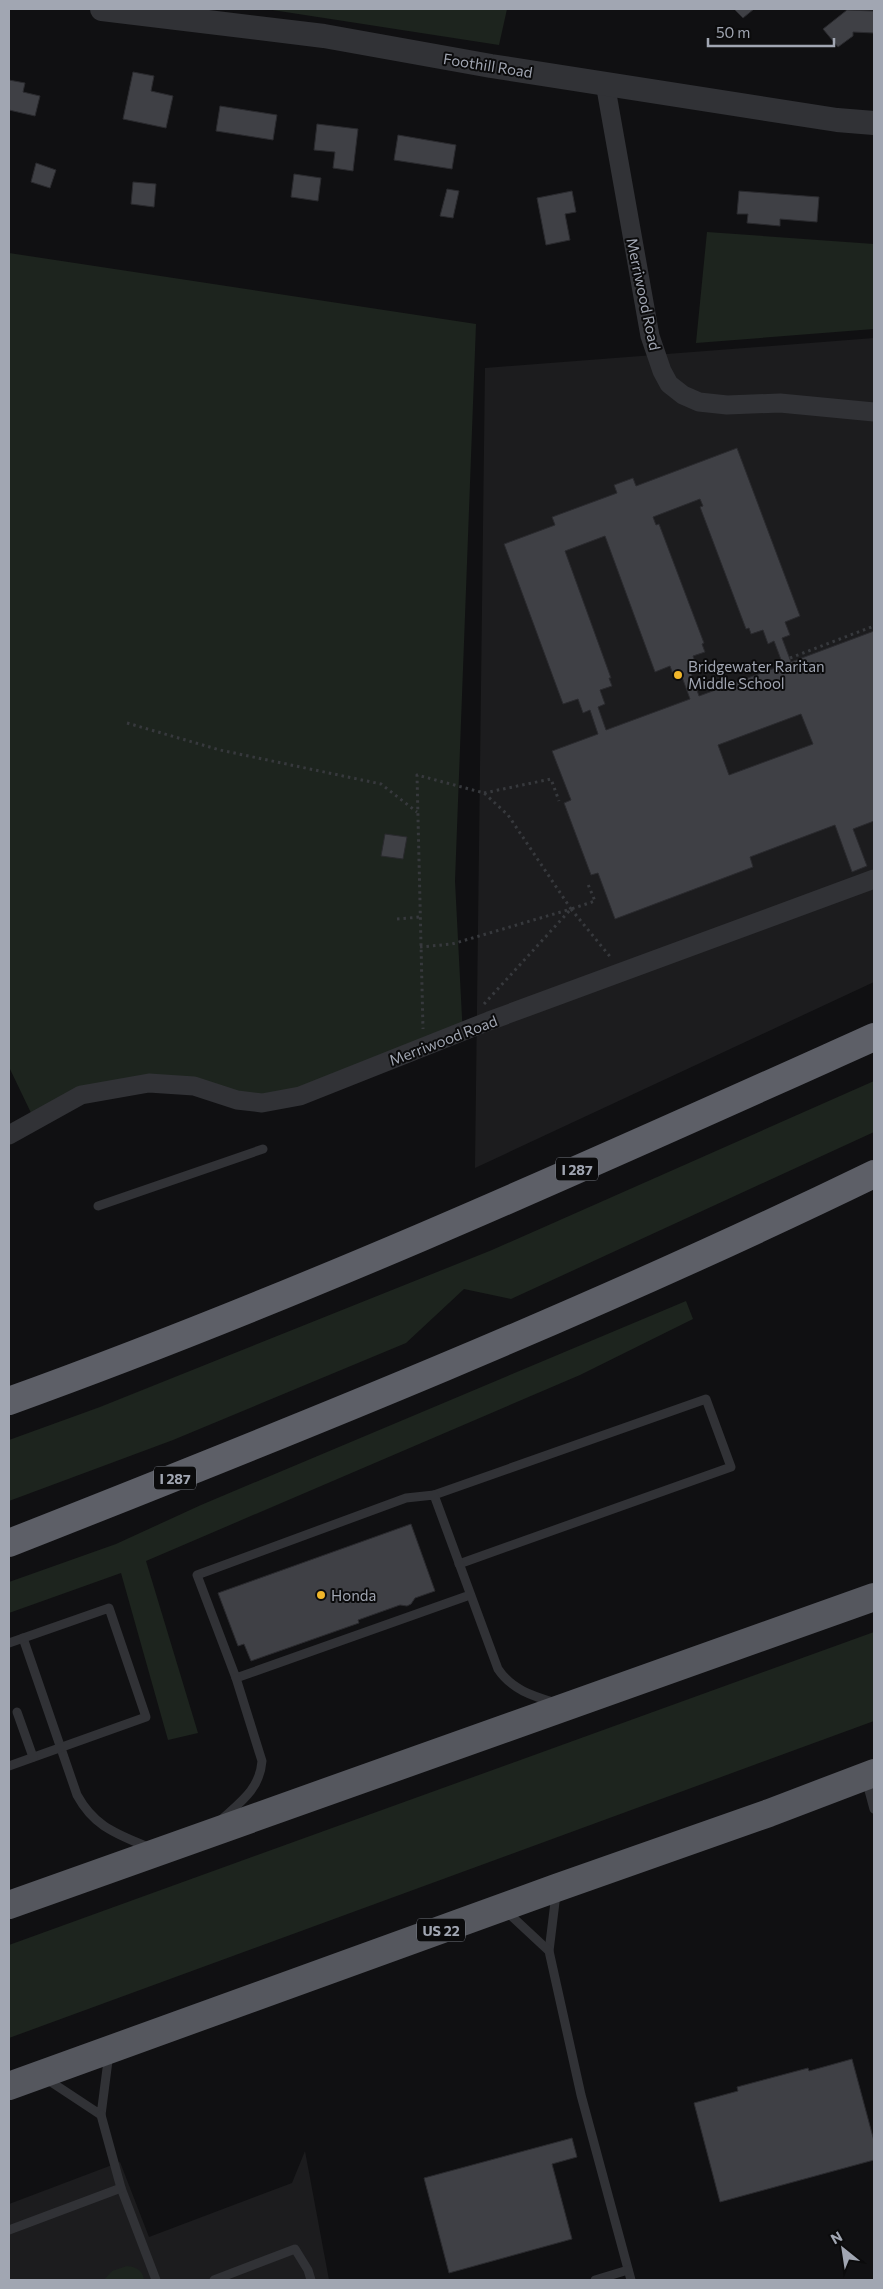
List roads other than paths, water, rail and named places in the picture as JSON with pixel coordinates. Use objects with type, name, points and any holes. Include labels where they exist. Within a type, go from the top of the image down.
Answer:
[{"type":"highway","name":"I 287","points":[[9,1401],[279,1296],[509,1199],[874,1037]]},
{"type":"highway","name":"I 287","points":[[9,1543],[341,1412],[691,1260],[874,1174]]},
{"type":"highway","points":[[9,1906],[874,1597]]},
{"type":"highway","name":"US 22","points":[[9,2086],[502,1907],[760,1817],[870,1775]]},
{"type":"street","name":"Foothill Road","points":[[102,9],[324,36],[491,66],[837,120],[874,123]]},
{"type":"street","name":"Merriwood Road","points":[[605,83],[650,336],[662,371],[669,384],[683,395],[699,402],[727,405],[780,404],[874,412]]},
{"type":"street","name":"Merriwood Road","points":[[9,1135],[81,1095],[150,1083],[194,1086],[237,1100],[262,1103],[300,1096],[489,1021],[874,879]]},
{"type":"lane","points":[[98,1206],[263,1149]]},
{"type":"lane","points":[[200,1837],[247,1798],[261,1774],[262,1761],[236,1678],[197,1574],[406,1498],[434,1495],[706,1399],[731,1467],[459,1564]]},
{"type":"lane","points":[[434,1495],[498,1669],[504,1678],[529,1695],[567,1707]]},
{"type":"lane","points":[[236,1678],[470,1595]]},
{"type":"lane","points":[[9,1643],[109,1608],[146,1717],[9,1766]]},
{"type":"lane","points":[[23,1638],[77,1795],[91,1817],[97,1823],[160,1852]]},
{"type":"lane","points":[[17,1712],[33,1757]]},
{"type":"lane","points":[[870,1775],[874,1809]]},
{"type":"lane","points":[[556,1888],[549,1951],[581,2095],[630,2280]]},
{"type":"lane","points":[[502,1907],[549,1951]]},
{"type":"lane","points":[[109,2051],[101,2115],[121,2188],[156,2280]]},
{"type":"lane","points":[[40,2076],[101,2115]]},
{"type":"lane","points":[[9,2230],[121,2188]]},
{"type":"lane","points":[[214,2280],[294,2249],[308,2270],[311,2280]]},
{"type":"lane","points":[[595,2280],[628,2270]]},
{"type":"place","name":"Bridgewater Raritan Middle School","points":[[678,675]]},
{"type":"place","name":"Honda","points":[[321,1595]]}]
